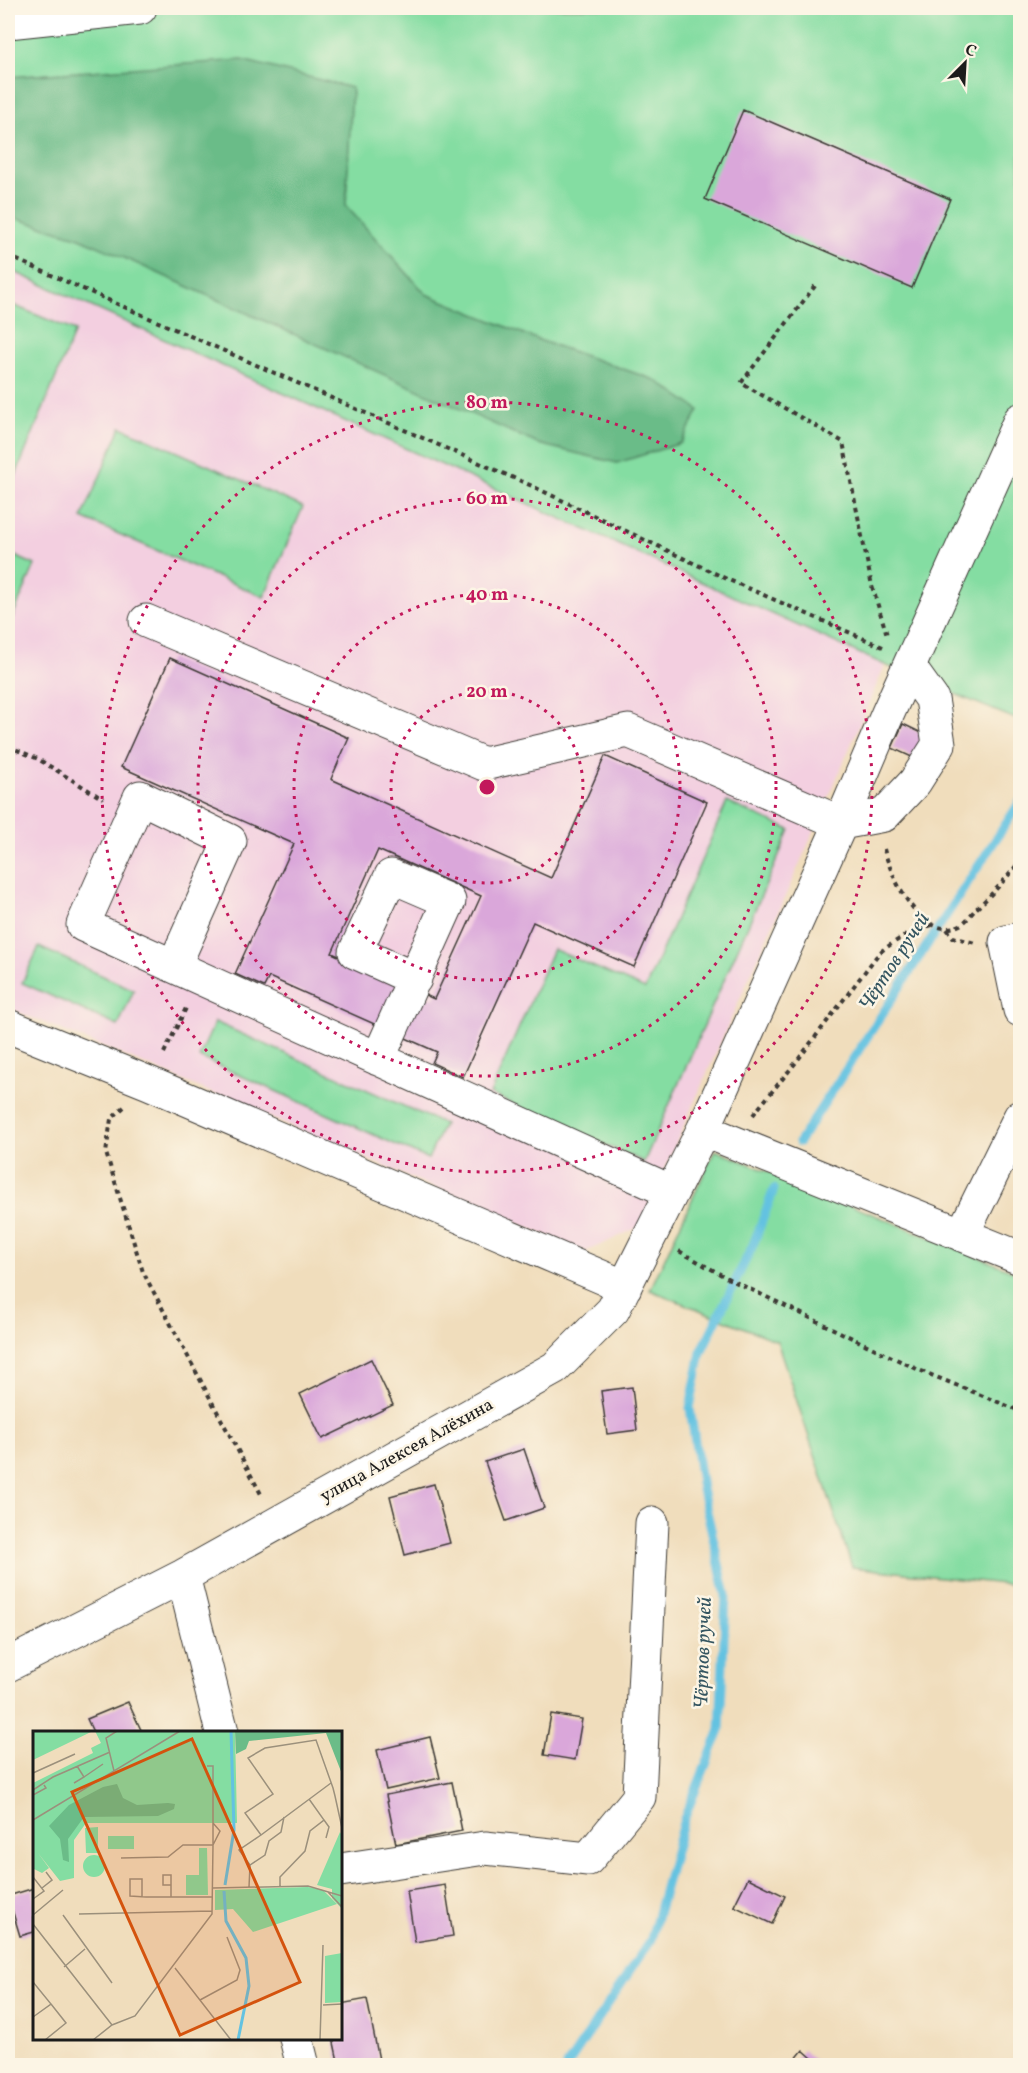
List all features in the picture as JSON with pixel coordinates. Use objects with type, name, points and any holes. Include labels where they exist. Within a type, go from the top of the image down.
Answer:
[{"type":"street","points":[[8,22],[140,8]]},
{"type":"street","name":"улица Алексея Алёхина","points":[[8,1665],[183,1576],[555,1368],[613,1310],[672,1192],[717,1136],[841,824],[900,659],[1020,420]]},
{"type":"street","points":[[146,621],[484,764],[628,731],[841,824],[884,815],[915,782],[939,744],[932,699],[900,659]]},
{"type":"street","points":[[187,972],[230,841],[140,797],[83,925],[672,1192]]},
{"type":"street","points":[[1020,939],[1006,942],[1020,1010]]},
{"type":"street","points":[[378,1059],[415,979]]},
{"type":"street","points":[[8,1026],[149,1083],[625,1287]]},
{"type":"street","points":[[962,1235],[1020,1117]]},
{"type":"street","points":[[717,1136],[1020,1258]]},
{"type":"street","points":[[342,1870],[485,1848],[588,1859],[639,1797],[652,1523]]},
{"type":"street","points":[[183,1576],[222,1731]]},
{"type":"street","points":[[296,2040],[303,2066]]},
{"type":"path","points":[[8,256],[532,486],[900,659]]},
{"type":"path","points":[[815,286],[741,383],[843,442],[872,586],[888,640]]},
{"type":"path","points":[[8,746],[38,759],[131,816]]},
{"type":"path","points":[[884,815],[884,850],[897,882],[916,914],[932,925],[947,929],[961,925],[1020,861]]},
{"type":"path","points":[[717,1136],[797,1061],[879,952],[916,929],[932,925]]},
{"type":"path","points":[[187,972],[149,1083],[111,1119],[106,1153],[143,1272],[276,1524]]},
{"type":"path","points":[[650,1236],[729,1279],[919,1370],[1020,1411]]},
{"type":"shaded area","points":[[8,269],[885,665],[639,1227],[585,1252],[8,1008]]},
{"type":"green space","points":[[8,8],[1020,8],[1020,721],[885,665],[8,269]]},
{"type":"green space","points":[[242,60],[352,88],[346,206],[426,294],[539,340],[655,380],[699,410],[681,443],[617,463],[538,444],[80,238],[8,216],[8,77]]},
{"type":"green space","points":[[8,303],[75,331],[8,494]]},
{"type":"green space","points":[[121,427],[303,507],[264,597],[82,518]]},
{"type":"green space","points":[[8,553],[35,565],[8,627]]},
{"type":"green space","points":[[727,802],[790,830],[644,1162],[490,1094],[553,949],[645,989]]},
{"type":"green space","points":[[39,947],[134,990],[118,1026],[22,983]]},
{"type":"green space","points":[[215,1022],[444,1124],[428,1159],[199,1057]]},
{"type":"green space","points":[[715,1150],[1020,1274],[1020,1586],[852,1567],[777,1341],[650,1290]]},
{"type":"building","points":[[743,110],[950,199],[912,288],[705,199]]},
{"type":"building","points":[[170,658],[349,738],[331,779],[551,878],[605,756],[707,802],[634,967],[533,922],[463,1077],[432,1063],[437,1052],[269,977],[264,987],[235,974],[294,844],[121,767]],"holes":[[[378,850],[481,896],[434,999],[332,953]]]},
{"type":"building","points":[[903,724],[926,735],[916,759],[892,748]]},
{"type":"building","points":[[371,1359],[393,1405],[322,1439],[300,1394]]},
{"type":"building","points":[[632,1387],[637,1430],[607,1434],[601,1391]]},
{"type":"building","points":[[524,1449],[544,1508],[506,1521],[485,1462]]},
{"type":"building","points":[[434,1484],[450,1543],[405,1555],[390,1496]]},
{"type":"building","points":[[128,1702],[142,1731],[93,1731],[87,1719]]},
{"type":"building","points":[[551,1714],[582,1719],[575,1760],[544,1755]]},
{"type":"building","points":[[430,1737],[440,1778],[386,1790],[377,1750]]},
{"type":"building","points":[[452,1782],[462,1831],[396,1844],[386,1795]]},
{"type":"building","points":[[748,1878],[785,1896],[772,1924],[734,1906]]},
{"type":"building","points":[[445,1885],[453,1936],[415,1942],[407,1891]]},
{"type":"building","points":[[33,1888],[33,1932],[20,1936],[8,1896]]},
{"type":"building","points":[[367,1999],[379,2060],[339,2066],[333,2040],[342,2040],[342,2004]]},
{"type":"building","points":[[803,2050],[821,2066],[790,2066]]},
{"type":"waterway","name":"Чёртов ручей","points":[[799,1142],[1020,802]]},
{"type":"waterway","name":"Чёртов ручей","points":[[567,2066],[651,1939],[684,1819],[720,1730],[726,1595],[702,1489],[690,1408],[701,1352],[753,1245],[774,1189]]}]
